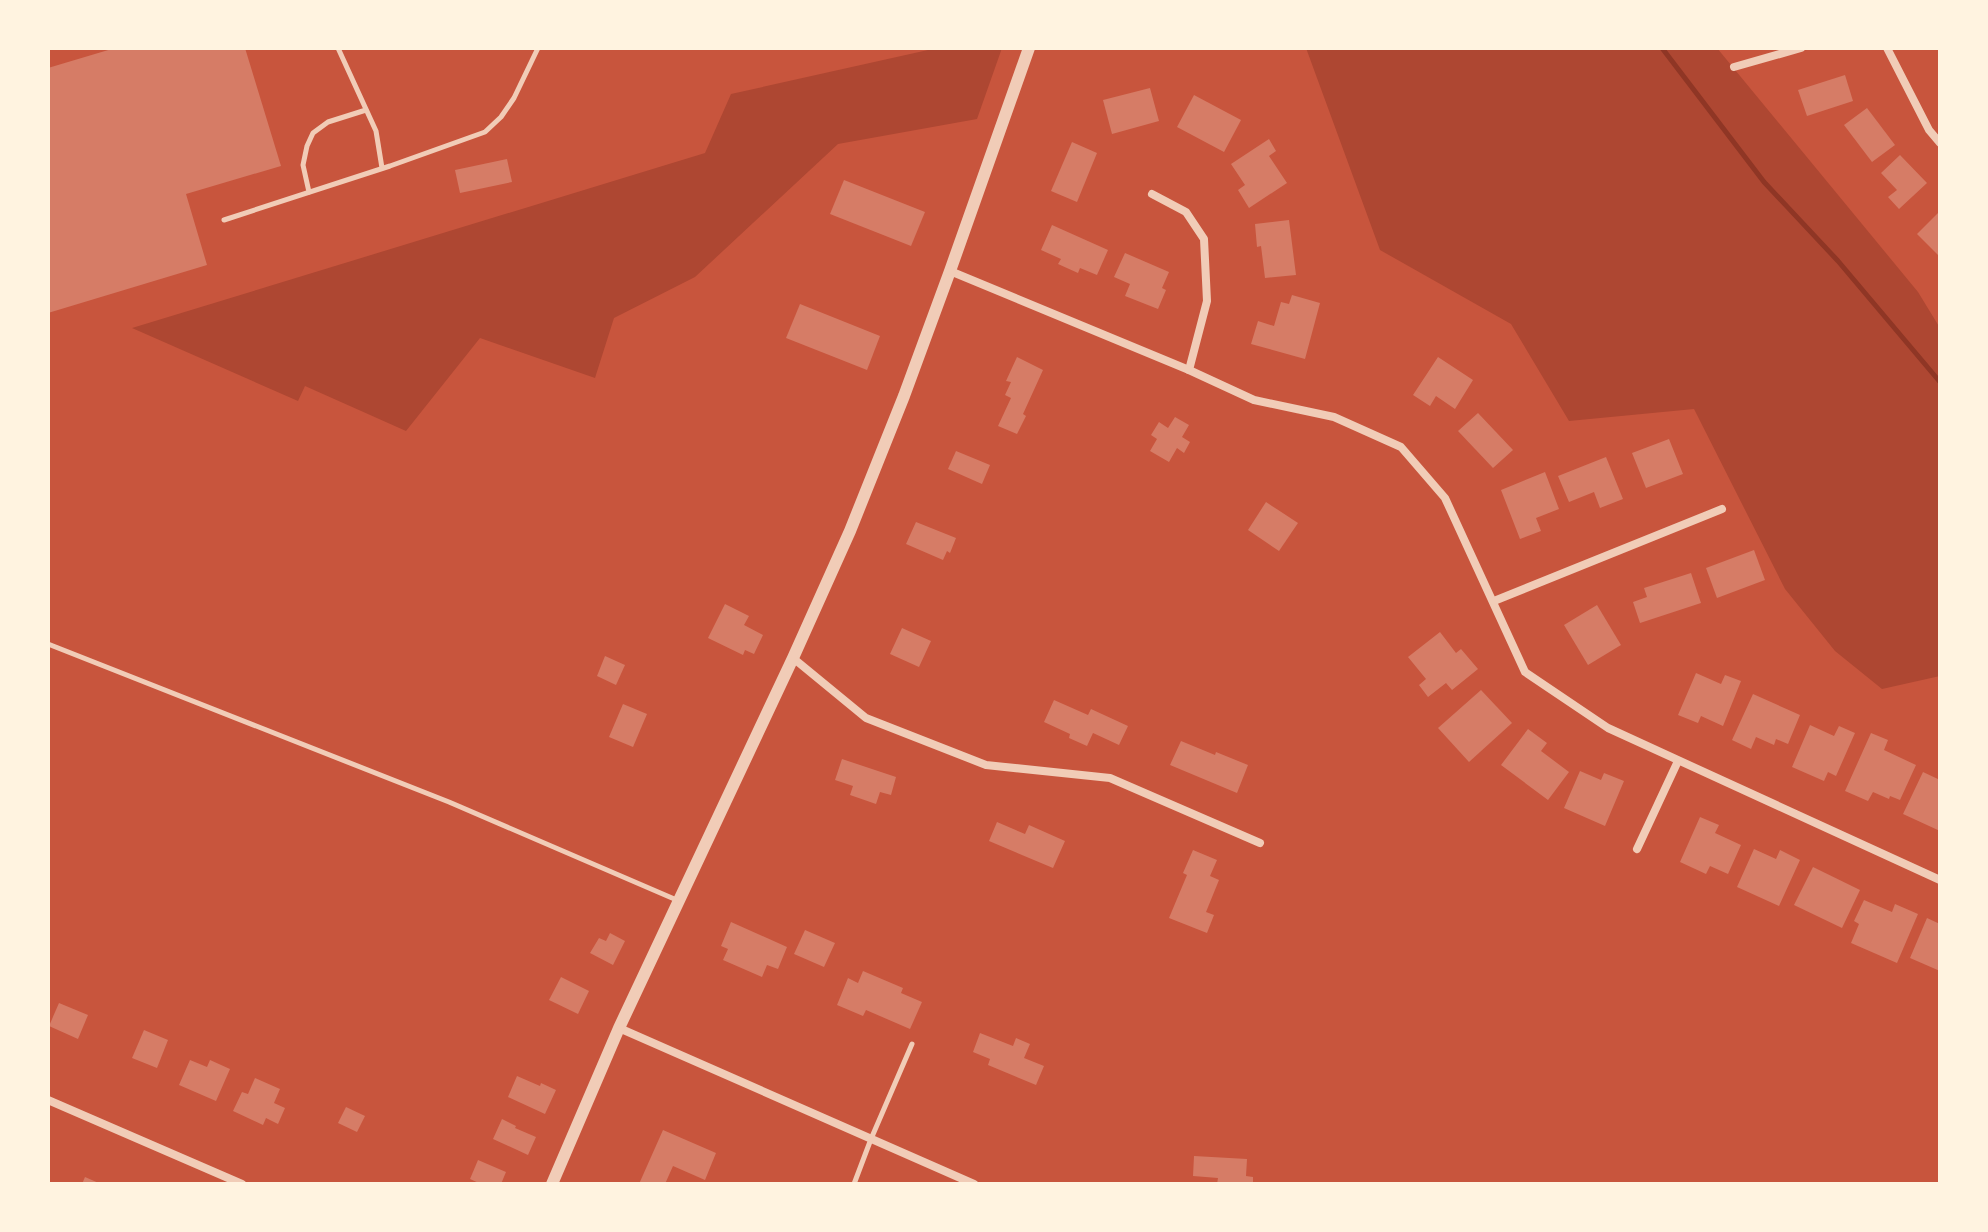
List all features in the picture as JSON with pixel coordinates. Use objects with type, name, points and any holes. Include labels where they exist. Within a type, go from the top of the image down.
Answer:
[{"type":"street","points":[[552,1184],[619,1028],[850,531],[904,396],[1029,48]]},
{"type":"street","points":[[1734,67],[1801,48]]},
{"type":"street","points":[[1887,48],[1929,130],[1940,143]]},
{"type":"street","points":[[1152,194],[1186,212],[1204,239],[1207,301],[1189,370]]},
{"type":"street","points":[[950,271],[1254,400],[1334,417],[1401,447],[1445,498],[1525,672],[1608,728],[1940,880]]},
{"type":"street","points":[[1494,601],[1722,509]]},
{"type":"street","points":[[793,658],[866,718],[986,765],[1110,778],[1260,843]]},
{"type":"street","points":[[1637,849],[1678,761]]},
{"type":"street","points":[[619,1028],[974,1184]]},
{"type":"street","points":[[48,1100],[242,1184]]},
{"type":"lane","points":[[338,48],[376,131],[382,168]]},
{"type":"lane","points":[[224,220],[485,132],[501,117],[514,98],[538,48]]},
{"type":"lane","points":[[309,192],[303,165],[313,133],[328,122],[366,110]]},
{"type":"lane","points":[[48,644],[449,802],[680,902]]},
{"type":"lane","points":[[854,1184],[912,1044]]},
{"type":"shaded area","points":[[937,48],[1002,48],[977,119],[838,144],[695,277],[614,318],[595,378],[480,338],[406,431],[305,386],[298,401],[132,328],[705,153],[731,94]]},
{"type":"shaded area","points":[[1306,48],[1717,48],[1918,292],[1940,328],[1940,676],[1882,689],[1835,651],[1785,589],[1694,409],[1569,421],[1511,324],[1380,250]]},
{"type":"building","points":[[115,48],[245,48],[281,166],[186,194],[207,265],[48,313],[48,68]]},
{"type":"building","points":[[1845,75],[1853,101],[1807,116],[1798,90]]},
{"type":"building","points":[[1150,88],[1159,121],[1112,134],[1103,100]]},
{"type":"building","points":[[1194,95],[1241,120],[1224,152],[1177,127]]},
{"type":"building","points":[[1867,108],[1895,145],[1872,162],[1844,125]]},
{"type":"building","points":[[1269,139],[1276,151],[1269,156],[1287,183],[1249,208],[1238,190],[1245,185],[1231,164]]},
{"type":"building","points":[[1072,142],[1097,153],[1077,202],[1051,191]]},
{"type":"building","points":[[1900,155],[1927,183],[1899,209],[1888,197],[1897,190],[1881,173]]},
{"type":"building","points":[[507,159],[512,182],[460,193],[455,170]]},
{"type":"building","points":[[844,180],[925,212],[911,246],[830,214]]},
{"type":"building","points":[[1940,211],[1940,257],[1917,234]]},
{"type":"building","points":[[1289,220],[1296,275],[1265,278],[1255,224]]},
{"type":"building","points":[[1052,225],[1108,250],[1097,275],[1080,268],[1078,273],[1058,264],[1061,259],[1041,250]]},
{"type":"building","points":[[1125,253],[1169,272],[1158,309],[1125,296],[1130,284],[1114,277]]},
{"type":"building","points":[[1292,295],[1320,303],[1305,359],[1251,344],[1258,321],[1274,326],[1281,302],[1289,304]]},
{"type":"building","points":[[800,304],[880,336],[867,370],[786,338]]},
{"type":"building","points":[[1017,357],[1043,370],[1017,434],[998,426],[1011,398],[1005,395],[1011,382],[1006,381]]},
{"type":"building","points":[[1438,357],[1473,380],[1455,409],[1436,396],[1430,406],[1413,395]]},
{"type":"building","points":[[1478,413],[1513,450],[1493,468],[1458,431]]},
{"type":"building","points":[[1175,417],[1189,425],[1182,437],[1190,442],[1184,453],[1177,448],[1169,462],[1150,451],[1157,439],[1151,435],[1159,422],[1168,428]]},
{"type":"building","points":[[1669,439],[1683,474],[1646,488],[1632,453]]},
{"type":"building","points":[[956,451],[990,465],[982,484],[948,469]]},
{"type":"building","points":[[1606,457],[1623,499],[1600,508],[1594,492],[1569,502],[1558,476]]},
{"type":"building","points":[[1545,472],[1559,509],[1536,518],[1541,531],[1520,539],[1501,490]]},
{"type":"building","points":[[1266,502],[1298,523],[1279,551],[1248,530]]},
{"type":"building","points":[[916,522],[956,538],[950,553],[947,551],[943,560],[906,544]]},
{"type":"building","points":[[1754,550],[1765,580],[1717,598],[1706,568]]},
{"type":"building","points":[[1691,573],[1701,603],[1640,623],[1633,602],[1647,597],[1644,588]]},
{"type":"building","points":[[725,604],[749,616],[744,625],[763,635],[754,654],[745,650],[743,655],[708,638]]},
{"type":"building","points":[[1597,605],[1621,645],[1588,665],[1564,625]]},
{"type":"building","points":[[902,628],[931,641],[919,667],[890,654]]},
{"type":"building","points":[[1440,632],[1456,653],[1461,649],[1478,669],[1452,690],[1446,683],[1428,697],[1419,685],[1426,679],[1408,657]]},
{"type":"building","points":[[605,656],[625,665],[616,685],[597,676]]},
{"type":"building","points":[[1696,673],[1721,684],[1725,675],[1741,681],[1723,726],[1701,716],[1698,723],[1678,715]]},
{"type":"building","points":[[1481,690],[1512,723],[1469,762],[1438,728]]},
{"type":"building","points":[[1753,694],[1800,715],[1788,744],[1776,739],[1774,745],[1756,737],[1751,749],[1732,740]]},
{"type":"building","points":[[1054,700],[1088,715],[1091,709],[1128,726],[1119,745],[1093,733],[1087,746],[1044,722]]},
{"type":"building","points":[[623,704],[647,714],[633,747],[609,737]]},
{"type":"building","points":[[1810,725],[1834,736],[1839,726],[1855,733],[1836,776],[1828,772],[1824,781],[1792,767]]},
{"type":"building","points":[[1528,729],[1547,743],[1541,751],[1569,772],[1548,800],[1501,765]]},
{"type":"building","points":[[1871,733],[1888,740],[1884,750],[1916,765],[1900,800],[1873,792],[1868,801],[1845,791]]},
{"type":"building","points":[[1181,741],[1248,765],[1237,793],[1170,765]]},
{"type":"building","points":[[842,759],[896,777],[891,795],[880,792],[876,804],[850,795],[853,786],[835,780]]},
{"type":"building","points":[[1580,771],[1601,780],[1604,773],[1624,781],[1605,826],[1564,808]]},
{"type":"building","points":[[1923,772],[1940,780],[1940,831],[1903,814]]},
{"type":"building","points":[[1700,817],[1719,825],[1715,833],[1741,845],[1728,874],[1710,866],[1706,874],[1680,862]]},
{"type":"building","points":[[997,822],[1025,834],[1029,825],[1065,841],[1053,868],[989,841]]},
{"type":"building","points":[[1754,849],[1776,859],[1780,850],[1800,860],[1779,906],[1737,887]]},
{"type":"building","points":[[1193,850],[1217,860],[1210,876],[1219,880],[1206,912],[1214,915],[1207,933],[1169,918],[1187,875],[1183,873]]},
{"type":"building","points":[[1813,867],[1860,890],[1842,928],[1794,905]]},
{"type":"building","points":[[1864,900],[1892,912],[1895,904],[1918,914],[1897,963],[1851,943],[1859,924],[1854,921]]},
{"type":"building","points":[[1927,918],[1940,924],[1940,971],[1910,958]]},
{"type":"building","points":[[731,922],[787,947],[778,969],[767,965],[762,977],[723,960],[728,949],[721,946]]},
{"type":"building","points":[[805,930],[835,943],[824,967],[794,954]]},
{"type":"building","points":[[610,933],[625,941],[613,965],[590,953],[599,938],[606,941]]},
{"type":"building","points":[[863,971],[903,988],[901,993],[922,1002],[910,1029],[866,1010],[863,1016],[837,1005],[848,978],[858,983]]},
{"type":"building","points":[[561,977],[589,991],[578,1014],[549,1000]]},
{"type":"building","points":[[59,1003],[88,1015],[78,1039],[49,1026]]},
{"type":"building","points":[[144,1030],[168,1040],[157,1068],[132,1058]]},
{"type":"building","points":[[980,1033],[1013,1046],[1016,1038],[1030,1044],[1024,1058],[1044,1066],[1036,1085],[988,1065],[990,1059],[973,1052]]},
{"type":"building","points":[[190,1060],[207,1067],[210,1060],[230,1069],[216,1101],[179,1085]]},
{"type":"building","points":[[517,1076],[556,1090],[545,1114],[508,1097]]},
{"type":"building","points":[[255,1078],[280,1089],[274,1103],[285,1108],[278,1124],[266,1118],[263,1125],[233,1111],[242,1092],[248,1094]]},
{"type":"building","points":[[346,1107],[365,1116],[357,1132],[338,1123]]},
{"type":"building","points":[[502,1119],[536,1137],[528,1155],[493,1139]]},
{"type":"building","points":[[663,1130],[716,1153],[705,1180],[673,1166],[665,1184],[639,1184]]},
{"type":"building","points":[[1194,1156],[1247,1159],[1246,1176],[1253,1177],[1253,1184],[1217,1184],[1218,1178],[1193,1176]]},
{"type":"building","points":[[478,1160],[506,1172],[501,1184],[481,1184],[470,1179]]},
{"type":"building","points":[[85,1177],[101,1184],[82,1184]]},
{"type":"waterway","points":[[1662,48],[1764,182],[1838,261],[1940,382]]}]
